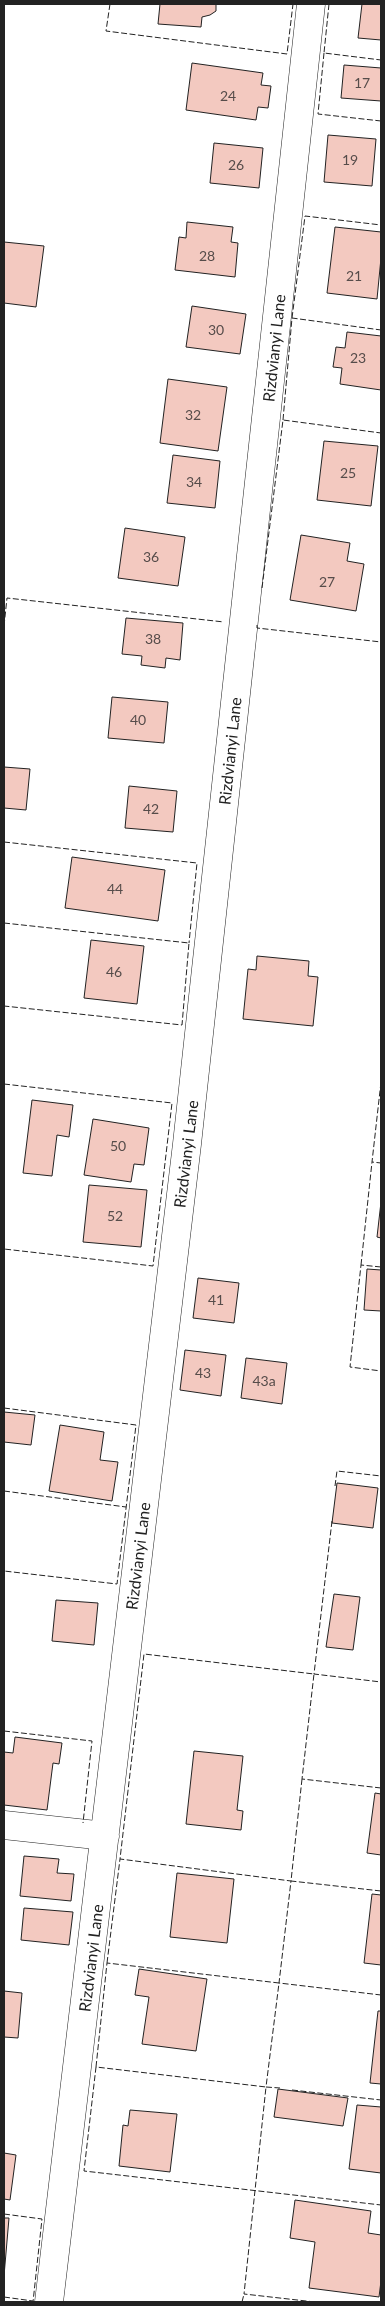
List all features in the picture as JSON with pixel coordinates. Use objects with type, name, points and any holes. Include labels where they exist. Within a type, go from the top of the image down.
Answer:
[{"type":"street","name":"Rizdvianyi Lane","points":[[49,2302],[188,1144],[312,4]]},
{"type":"street","points":[[4,1825],[105,1836]]},
{"type":"building","points":[[160,4],[216,4],[216,11],[202,17],[201,27],[158,24]]},
{"type":"building","points":[[362,4],[381,4],[381,40],[358,38]]},
{"type":"building","points":[[192,63],[263,73],[261,85],[271,86],[268,108],[258,107],[256,120],[186,110]]},
{"type":"building","points":[[344,65],[381,68],[381,101],[341,98]]},
{"type":"building","points":[[328,135],[376,139],[372,186],[324,182]]},
{"type":"building","points":[[214,143],[263,148],[259,188],[210,183]]},
{"type":"building","points":[[187,222],[233,227],[231,242],[238,243],[235,277],[175,270],[179,237],[186,238]]},
{"type":"building","points":[[335,227],[381,232],[381,258],[377,299],[327,293]]},
{"type":"building","points":[[4,242],[44,246],[36,307],[4,303]]},
{"type":"building","points":[[192,306],[246,314],[240,354],[186,347]]},
{"type":"building","points":[[347,332],[381,336],[381,390],[340,384],[342,368],[333,367],[336,347],[345,348]]},
{"type":"building","points":[[168,379],[227,387],[218,451],[160,443]]},
{"type":"building","points":[[324,441],[378,446],[371,506],[317,500]]},
{"type":"building","points":[[173,455],[220,461],[215,508],[167,503]]},
{"type":"building","points":[[125,528],[185,537],[178,586],[118,578]]},
{"type":"building","points":[[301,535],[350,543],[347,561],[364,564],[356,611],[290,600]]},
{"type":"building","points":[[126,618],[183,623],[180,660],[166,658],[165,668],[141,665],[142,656],[122,654]]},
{"type":"building","points":[[112,697],[168,702],[164,743],[108,738]]},
{"type":"building","points":[[4,767],[30,769],[26,810],[4,808]]},
{"type":"building","points":[[129,786],[177,791],[173,832],[125,828]]},
{"type":"building","points":[[72,857],[165,870],[158,921],[65,908]]},
{"type":"building","points":[[91,940],[144,946],[137,1004],[84,998]]},
{"type":"building","points":[[257,956],[309,961],[308,976],[318,977],[313,1026],[243,1019],[248,969],[256,970]]},
{"type":"building","points":[[32,1100],[73,1105],[69,1137],[57,1135],[52,1176],[23,1173]]},
{"type":"building","points":[[93,1119],[149,1128],[144,1165],[134,1164],[131,1182],[84,1175]]},
{"type":"building","points":[[89,1185],[147,1190],[141,1247],[83,1242]]},
{"type":"building","points":[[381,1202],[381,1238],[377,1237]]},
{"type":"building","points":[[367,1269],[381,1270],[381,1311],[364,1310]]},
{"type":"building","points":[[198,1278],[239,1283],[234,1323],[193,1318]]},
{"type":"building","points":[[185,1350],[226,1355],[221,1396],[180,1390]]},
{"type":"building","points":[[246,1358],[287,1363],[282,1404],[241,1398]]},
{"type":"building","points":[[4,1412],[35,1415],[31,1445],[4,1442]]},
{"type":"building","points":[[60,1425],[104,1432],[100,1460],[118,1462],[112,1501],[49,1491]]},
{"type":"building","points":[[337,1483],[378,1488],[373,1528],[332,1523]]},
{"type":"building","points":[[334,1594],[360,1597],[353,1650],[326,1647]]},
{"type":"building","points":[[56,1600],[98,1603],[94,1645],[52,1641]]},
{"type":"building","points":[[15,1737],[62,1743],[59,1764],[53,1763],[47,1810],[4,1805],[4,1752],[13,1753]]},
{"type":"building","points":[[194,1751],[243,1756],[237,1810],[243,1811],[241,1830],[186,1824]]},
{"type":"building","points":[[375,1793],[381,1794],[381,1855],[367,1853]]},
{"type":"building","points":[[24,1856],[59,1859],[57,1873],[74,1874],[71,1901],[20,1896]]},
{"type":"building","points":[[177,1873],[234,1879],[227,1943],[170,1937]]},
{"type":"building","points":[[372,1894],[381,1895],[381,1965],[364,1963]]},
{"type":"building","points":[[24,1908],[73,1912],[69,1945],[21,1940]]},
{"type":"building","points":[[139,1969],[207,1979],[196,2051],[142,2044],[149,1997],[135,1995]]},
{"type":"building","points":[[4,1991],[22,1993],[18,2038],[4,2037]]},
{"type":"building","points":[[378,2011],[381,2011],[381,2084],[370,2083]]},
{"type":"building","points":[[278,2089],[348,2098],[343,2126],[274,2117]]},
{"type":"building","points":[[357,2105],[381,2107],[381,2173],[349,2169]]},
{"type":"building","points":[[130,2110],[177,2114],[170,2172],[119,2166],[123,2125],[128,2126]]},
{"type":"building","points":[[4,2153],[16,2155],[10,2200],[4,2199]]},
{"type":"building","points":[[295,2200],[371,2211],[368,2233],[381,2235],[379,2297],[309,2288],[315,2242],[290,2238]]},
{"type":"building","points":[[4,2218],[9,2218],[4,2276]]},
{"type":"fence","points":[[110,4],[106,31],[287,54],[293,4]]},
{"type":"fence","points":[[329,4],[324,53],[381,60]]},
{"type":"fence","points":[[324,53],[318,114],[381,121]]},
{"type":"fence","points":[[292,318],[305,216],[381,225]]},
{"type":"fence","points":[[283,420],[292,318],[381,330]]},
{"type":"fence","points":[[262,588],[283,420],[381,433]]},
{"type":"fence","points":[[4,626],[7,598],[224,622]]},
{"type":"fence","points":[[257,625],[257,628],[381,642]]},
{"type":"fence","points":[[4,842],[197,863],[189,943]]},
{"type":"fence","points":[[4,923],[189,943],[182,1025],[4,1006]]},
{"type":"fence","points":[[381,1082],[372,1162],[381,1163]]},
{"type":"fence","points":[[4,1084],[172,1103],[153,1266],[4,1249]]},
{"type":"fence","points":[[361,1265],[372,1162]]},
{"type":"fence","points":[[381,1267],[361,1265],[350,1367],[381,1371]]},
{"type":"fence","points":[[4,1408],[136,1425],[117,1584],[4,1571]]},
{"type":"fence","points":[[335,1486],[337,1471],[381,1476]]},
{"type":"fence","points":[[4,1491],[126,1507]]},
{"type":"fence","points":[[332,1521],[314,1674],[381,1682]]},
{"type":"fence","points":[[381,1788],[302,1779],[314,1674],[144,1654],[120,1859],[291,1881],[279,1983],[381,1995]]},
{"type":"fence","points":[[4,1731],[92,1741],[83,1823]]},
{"type":"fence","points":[[302,1779],[291,1881],[381,1891]]},
{"type":"fence","points":[[107,1963],[120,1859]]},
{"type":"fence","points":[[96,2067],[107,1963],[279,1983],[266,2087],[280,2088]]},
{"type":"fence","points":[[315,2302],[244,2294],[266,2087],[96,2067],[84,2171],[381,2205]]},
{"type":"fence","points":[[292,2090],[381,2100]]},
{"type":"fence","points":[[4,2214],[42,2219],[33,2302]]},
{"type":"fence","points":[[242,2302],[244,2294]]},
{"type":"fence","points":[[4,2297],[33,2301]]}]
